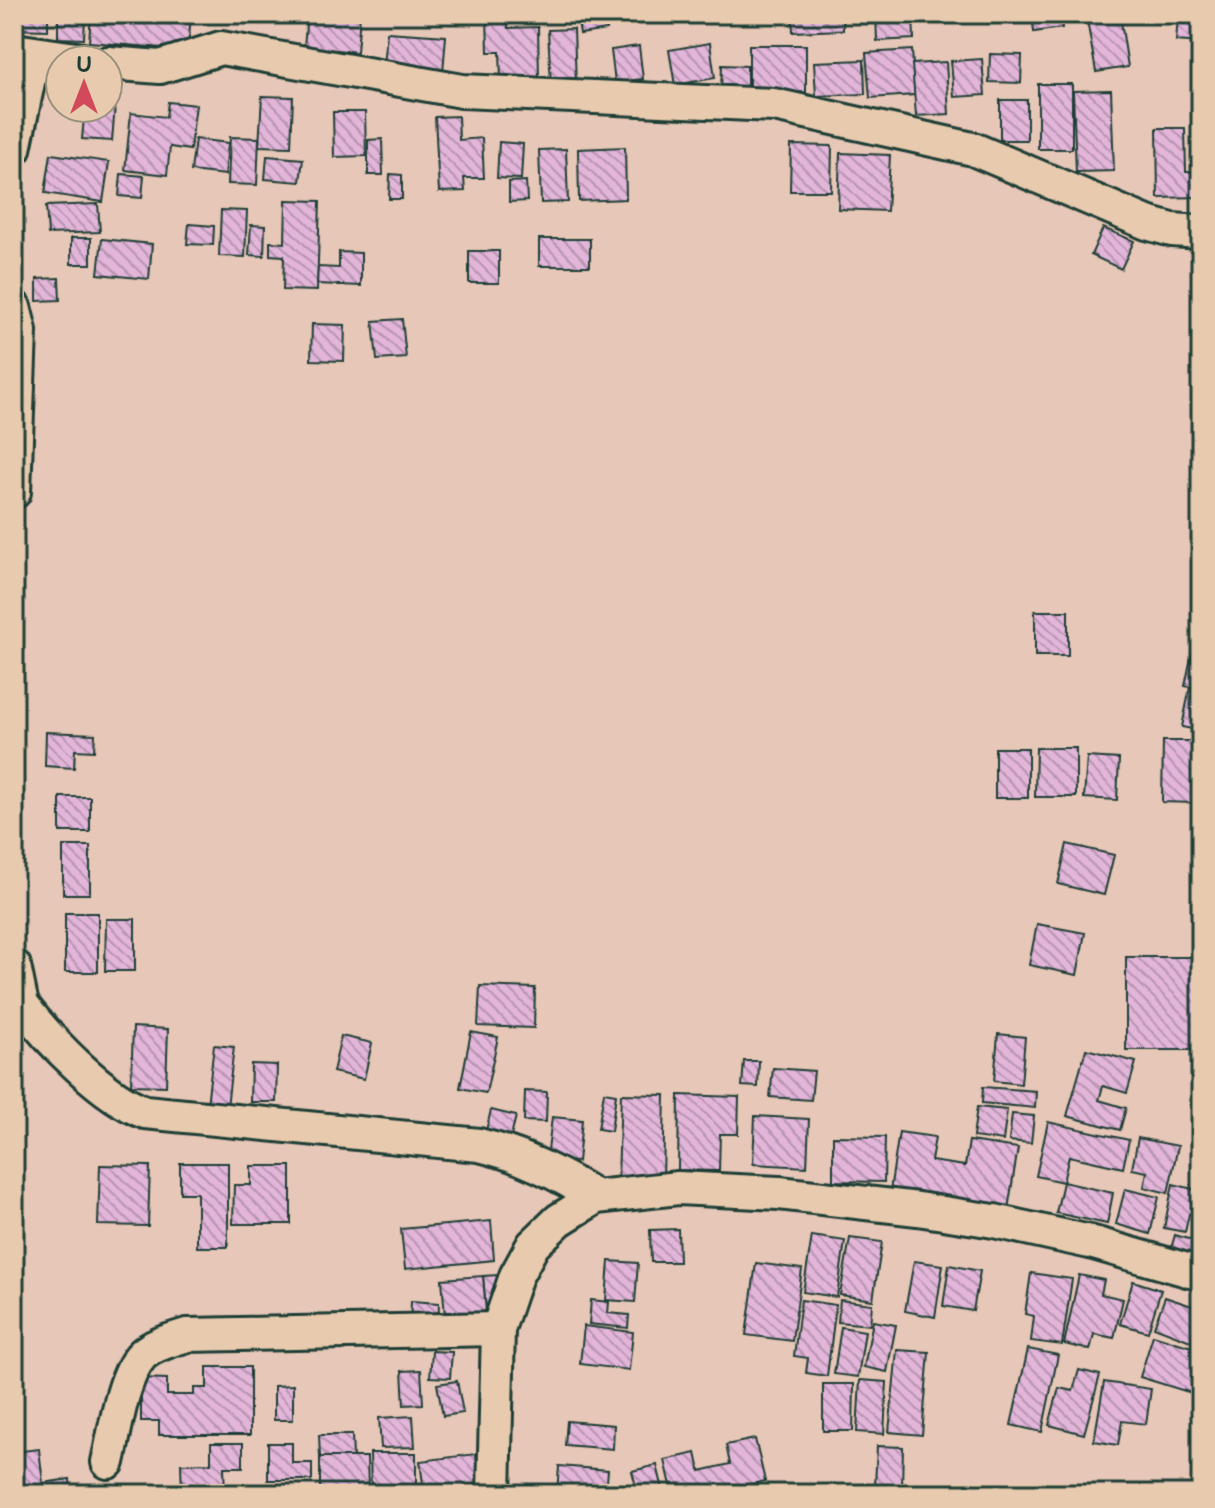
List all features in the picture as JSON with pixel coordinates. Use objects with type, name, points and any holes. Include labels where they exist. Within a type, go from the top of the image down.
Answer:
[{"type":"street","points":[[124,64],[160,67],[206,51],[234,49],[462,91],[774,105],[973,149],[1147,223],[1172,230],[1201,232]]},
{"type":"street","points":[[14,149],[24,52],[44,55]]},
{"type":"street","points":[[14,307],[20,331],[14,492]]},
{"type":"street","points":[[14,966],[18,1008],[129,1106],[141,1110],[479,1145],[553,1171],[596,1197]]},
{"type":"street","points":[[494,1494],[498,1329],[516,1276],[533,1245],[559,1220],[596,1197],[678,1188],[779,1193],[918,1209],[994,1221],[1090,1242],[1201,1274]]},
{"type":"street","points":[[108,1462],[129,1376],[142,1356],[160,1344],[187,1335],[498,1329]]},
{"type":"building","points":[[14,14],[48,14],[48,30],[14,29]]},
{"type":"building","points":[[58,14],[85,14],[84,39],[58,38]]},
{"type":"building","points":[[91,14],[191,14],[188,50],[89,42]]},
{"type":"building","points":[[307,14],[360,14],[357,52],[304,47]]},
{"type":"building","points":[[577,14],[605,14],[607,30],[580,34]]},
{"type":"building","points":[[792,14],[843,14],[843,30],[793,32]]},
{"type":"building","points":[[876,14],[913,14],[914,39],[877,41]]},
{"type":"building","points":[[1032,14],[1060,14],[1062,28],[1034,32]]},
{"type":"building","points":[[508,15],[508,28],[538,27],[539,78],[501,78],[500,52],[488,52],[487,16]]},
{"type":"building","points":[[1120,15],[1128,67],[1096,72],[1087,20]]},
{"type":"building","points":[[1178,17],[1201,19],[1201,43],[1176,41]]},
{"type":"building","points":[[574,29],[576,84],[551,85],[548,30]]},
{"type":"building","points":[[387,32],[446,36],[443,72],[384,67]]},
{"type":"building","points":[[710,43],[715,78],[675,85],[669,50]]},
{"type":"building","points":[[749,45],[806,45],[806,92],[749,93]]},
{"type":"building","points":[[639,46],[643,79],[615,82],[611,50]]},
{"type":"building","points":[[912,50],[915,95],[870,98],[866,53]]},
{"type":"building","points":[[990,54],[1022,55],[1021,83],[989,82]]},
{"type":"building","points":[[982,59],[985,95],[954,97],[951,61]]},
{"type":"building","points":[[864,60],[865,94],[816,96],[814,62]]},
{"type":"building","points":[[946,62],[949,114],[916,116],[912,64]]},
{"type":"building","points":[[722,65],[747,66],[747,91],[721,91]]},
{"type":"building","points":[[1038,84],[1072,84],[1072,149],[1038,149]]},
{"type":"building","points":[[1111,90],[1114,171],[1076,172],[1073,91]]},
{"type":"building","points":[[262,96],[293,97],[291,147],[259,146]]},
{"type":"building","points":[[1000,100],[1027,100],[1027,140],[1000,140]]},
{"type":"building","points":[[168,102],[196,105],[190,150],[170,147],[167,175],[125,170],[131,113],[166,117]]},
{"type":"building","points":[[333,112],[365,112],[366,156],[334,157]]},
{"type":"building","points":[[458,116],[459,140],[482,138],[484,178],[464,178],[465,191],[439,192],[435,117]]},
{"type":"building","points":[[83,124],[113,124],[112,141],[82,139]]},
{"type":"building","points":[[1157,128],[1185,128],[1186,172],[1201,172],[1201,197],[1158,198]]},
{"type":"building","points":[[230,137],[259,138],[257,185],[228,184]]},
{"type":"building","points":[[195,139],[228,143],[225,175],[191,171]]},
{"type":"building","points":[[382,139],[383,175],[368,175],[368,140]]},
{"type":"building","points":[[499,142],[523,144],[521,179],[497,178]]},
{"type":"building","points":[[791,145],[832,146],[831,191],[790,191]]},
{"type":"building","points":[[625,147],[626,199],[579,201],[578,149]]},
{"type":"building","points":[[566,149],[568,202],[541,203],[539,150]]},
{"type":"building","points":[[840,153],[890,155],[887,211],[838,209]]},
{"type":"building","points":[[51,154],[109,162],[103,202],[45,193]]},
{"type":"building","points":[[267,156],[303,159],[300,182],[265,179]]},
{"type":"building","points":[[121,174],[144,176],[142,198],[119,196]]},
{"type":"building","points":[[390,174],[402,175],[402,199],[389,199]]},
{"type":"building","points":[[526,181],[527,201],[509,202],[509,182]]},
{"type":"building","points":[[286,200],[320,201],[317,291],[283,290],[284,256],[270,255],[270,242],[285,243]]},
{"type":"building","points":[[98,204],[100,232],[48,234],[46,206]]},
{"type":"building","points":[[221,210],[247,211],[245,257],[219,256]]},
{"type":"building","points":[[189,224],[214,226],[213,245],[187,244]]},
{"type":"building","points":[[251,225],[265,226],[264,256],[249,255]]},
{"type":"building","points":[[1103,228],[1134,241],[1121,269],[1091,255]]},
{"type":"building","points":[[71,238],[91,238],[91,264],[71,264]]},
{"type":"building","points":[[102,239],[152,244],[149,279],[98,274]]},
{"type":"building","points":[[539,239],[590,239],[590,266],[539,266]]},
{"type":"building","points":[[469,251],[499,251],[499,283],[469,283]]},
{"type":"building","points":[[339,252],[361,253],[361,286],[317,284],[318,267],[339,268]]},
{"type":"building","points":[[59,278],[60,300],[37,301],[37,279]]},
{"type":"building","points":[[402,319],[406,358],[377,360],[373,321]]},
{"type":"building","points":[[312,324],[345,325],[344,361],[311,360]]},
{"type":"building","points":[[1035,611],[1068,611],[1068,656],[1035,656]]},
{"type":"building","points":[[1192,653],[1201,655],[1201,690],[1185,686]]},
{"type":"building","points":[[1190,687],[1201,689],[1201,731],[1182,727]]},
{"type":"building","points":[[46,732],[95,734],[94,751],[75,750],[74,768],[45,766]]},
{"type":"building","points":[[1163,741],[1195,741],[1195,803],[1162,802]]},
{"type":"building","points":[[995,748],[1028,748],[1028,798],[995,798]]},
{"type":"building","points":[[1036,748],[1076,748],[1076,797],[1035,797]]},
{"type":"building","points":[[1087,757],[1119,759],[1117,800],[1084,798]]},
{"type":"building","points":[[60,797],[90,797],[90,832],[60,832]]},
{"type":"building","points":[[1067,844],[1114,855],[1104,895],[1058,884]]},
{"type":"building","points":[[63,846],[90,846],[90,894],[63,894]]},
{"type":"building","points":[[65,913],[98,913],[98,972],[65,972]]},
{"type":"building","points":[[106,919],[135,919],[135,971],[105,971]]},
{"type":"building","points":[[1037,924],[1085,933],[1077,975],[1029,965]]},
{"type":"building","points":[[1126,957],[1201,957],[1201,1050],[1126,1050]]},
{"type":"building","points":[[480,986],[535,988],[534,1028],[478,1026]]},
{"type":"building","points":[[133,1027],[168,1029],[166,1086],[131,1085]]},
{"type":"building","points":[[471,1032],[498,1037],[486,1093],[460,1088]]},
{"type":"building","points":[[998,1034],[1025,1037],[1021,1084],[994,1081]]},
{"type":"building","points":[[341,1036],[372,1043],[364,1079],[333,1072]]},
{"type":"building","points":[[214,1045],[234,1047],[227,1107],[207,1105]]},
{"type":"building","points":[[1086,1049],[1136,1062],[1127,1093],[1103,1086],[1099,1100],[1126,1108],[1120,1130],[1067,1116]]},
{"type":"building","points":[[744,1061],[759,1061],[758,1087],[742,1086]]},
{"type":"building","points":[[251,1064],[277,1065],[276,1102],[250,1102]]},
{"type":"building","points":[[773,1068],[814,1071],[811,1100],[770,1097]]},
{"type":"building","points":[[983,1087],[1036,1091],[1035,1108],[982,1103]]},
{"type":"building","points":[[525,1091],[547,1092],[546,1122],[524,1121]]},
{"type":"building","points":[[604,1092],[616,1094],[611,1131],[598,1129]]},
{"type":"building","points":[[621,1094],[665,1095],[663,1179],[618,1178]]},
{"type":"building","points":[[679,1095],[739,1097],[738,1134],[720,1134],[719,1171],[678,1170]]},
{"type":"building","points":[[977,1107],[1007,1110],[1003,1141],[973,1137]]},
{"type":"building","points":[[491,1110],[516,1116],[510,1140],[485,1135]]},
{"type":"building","points":[[1012,1114],[1034,1116],[1031,1143],[1009,1141]]},
{"type":"building","points":[[755,1116],[809,1119],[807,1167],[753,1164]]},
{"type":"building","points":[[552,1117],[582,1120],[578,1162],[547,1159]]},
{"type":"building","points":[[1048,1122],[1129,1140],[1123,1168],[1069,1156],[1063,1182],[1036,1176]]},
{"type":"building","points":[[899,1132],[935,1137],[931,1161],[965,1166],[969,1141],[1018,1148],[1008,1209],[890,1191]]},
{"type":"building","points":[[833,1136],[885,1137],[884,1182],[833,1181]]},
{"type":"building","points":[[1138,1138],[1178,1146],[1168,1193],[1144,1187],[1147,1172],[1132,1169]]},
{"type":"building","points":[[180,1163],[228,1163],[228,1247],[197,1247],[197,1193],[180,1193]]},
{"type":"building","points":[[100,1165],[150,1166],[148,1226],[98,1225]]},
{"type":"building","points":[[251,1166],[291,1166],[291,1224],[233,1224],[234,1185],[251,1185]]},
{"type":"building","points":[[1063,1182],[1113,1193],[1107,1224],[1056,1213]]},
{"type":"building","points":[[1173,1184],[1201,1191],[1201,1217],[1189,1214],[1185,1232],[1164,1228]]},
{"type":"building","points":[[1125,1189],[1159,1197],[1150,1234],[1116,1224]]},
{"type":"building","points":[[491,1221],[494,1260],[405,1269],[401,1229]]},
{"type":"building","points":[[678,1229],[679,1262],[651,1262],[650,1230]]},
{"type":"building","points":[[1175,1235],[1198,1242],[1193,1258],[1170,1252]]},
{"type":"building","points":[[812,1236],[845,1241],[837,1297],[803,1292]]},
{"type":"building","points":[[850,1238],[882,1242],[873,1300],[840,1295]]},
{"type":"building","points":[[609,1261],[638,1263],[635,1302],[606,1300]]},
{"type":"building","points":[[914,1261],[943,1265],[935,1317],[905,1311]]},
{"type":"building","points":[[756,1263],[802,1269],[792,1341],[746,1335]]},
{"type":"building","points":[[949,1265],[980,1271],[973,1311],[943,1306]]},
{"type":"building","points":[[1031,1273],[1072,1279],[1062,1345],[1031,1341],[1034,1316],[1025,1314]]},
{"type":"building","points":[[498,1275],[501,1311],[486,1313],[483,1276]]},
{"type":"building","points":[[1079,1275],[1104,1280],[1101,1294],[1123,1299],[1114,1338],[1094,1334],[1090,1350],[1064,1344]]},
{"type":"building","points":[[483,1276],[486,1313],[445,1316],[442,1279]]},
{"type":"building","points":[[1133,1281],[1161,1290],[1148,1332],[1120,1324]]},
{"type":"building","points":[[1165,1297],[1201,1309],[1201,1345],[1154,1327]]},
{"type":"building","points":[[591,1300],[609,1302],[608,1313],[629,1315],[628,1328],[589,1324]]},
{"type":"building","points":[[801,1300],[836,1305],[827,1376],[806,1373],[808,1358],[794,1356]]},
{"type":"building","points":[[840,1300],[872,1304],[870,1325],[838,1322]]},
{"type":"building","points":[[411,1301],[439,1303],[438,1326],[410,1325]]},
{"type":"building","points":[[873,1321],[896,1325],[887,1372],[864,1367]]},
{"type":"building","points":[[584,1326],[633,1332],[629,1370],[580,1364]]},
{"type":"building","points":[[841,1327],[865,1331],[858,1377],[834,1374]]},
{"type":"building","points":[[1153,1335],[1201,1350],[1201,1396],[1140,1377]]},
{"type":"building","points":[[1028,1349],[1058,1355],[1042,1432],[1011,1425]]},
{"type":"building","points":[[897,1350],[929,1352],[922,1435],[889,1432]]},
{"type":"building","points":[[432,1351],[452,1352],[450,1378],[430,1377]]},
{"type":"building","points":[[207,1367],[250,1367],[250,1435],[159,1435],[159,1421],[141,1421],[141,1378],[167,1379],[167,1395],[194,1395],[194,1388],[207,1388]]},
{"type":"building","points":[[421,1370],[423,1404],[404,1405],[402,1371]]},
{"type":"building","points":[[1079,1370],[1100,1375],[1084,1434],[1049,1425],[1059,1388],[1073,1391]]},
{"type":"building","points":[[860,1380],[887,1382],[884,1434],[857,1432]]},
{"type":"building","points":[[457,1381],[463,1413],[443,1416],[437,1384]]},
{"type":"building","points":[[1104,1382],[1151,1389],[1146,1424],[1122,1421],[1118,1445],[1094,1441]]},
{"type":"building","points":[[823,1384],[854,1384],[853,1431],[823,1431]]},
{"type":"building","points":[[293,1385],[293,1420],[274,1420],[274,1386]]},
{"type":"building","points":[[413,1416],[415,1447],[381,1448],[379,1418]]},
{"type":"building","points":[[567,1421],[614,1425],[613,1449],[565,1445]]},
{"type":"building","points":[[319,1435],[352,1435],[353,1457],[320,1457]]},
{"type":"building","points":[[755,1439],[765,1481],[709,1494],[673,1494],[665,1460],[696,1453],[700,1471],[730,1464],[726,1445]]},
{"type":"building","points":[[211,1443],[243,1443],[243,1467],[224,1467],[225,1494],[182,1494],[181,1464],[211,1463]]},
{"type":"building","points":[[268,1443],[292,1443],[292,1463],[312,1463],[312,1480],[268,1480]]},
{"type":"building","points":[[877,1446],[903,1447],[902,1487],[875,1486]]},
{"type":"building","points":[[39,1449],[43,1483],[70,1479],[71,1494],[14,1494],[14,1452]]},
{"type":"building","points":[[370,1453],[416,1453],[416,1485],[371,1486]]},
{"type":"building","points":[[476,1454],[479,1485],[424,1492],[420,1461]]},
{"type":"building","points":[[320,1457],[367,1457],[368,1490],[320,1491]]},
{"type":"building","points":[[657,1465],[664,1494],[638,1494],[632,1471]]},
{"type":"building","points":[[559,1466],[608,1470],[606,1493],[621,1494],[557,1494]]}]
